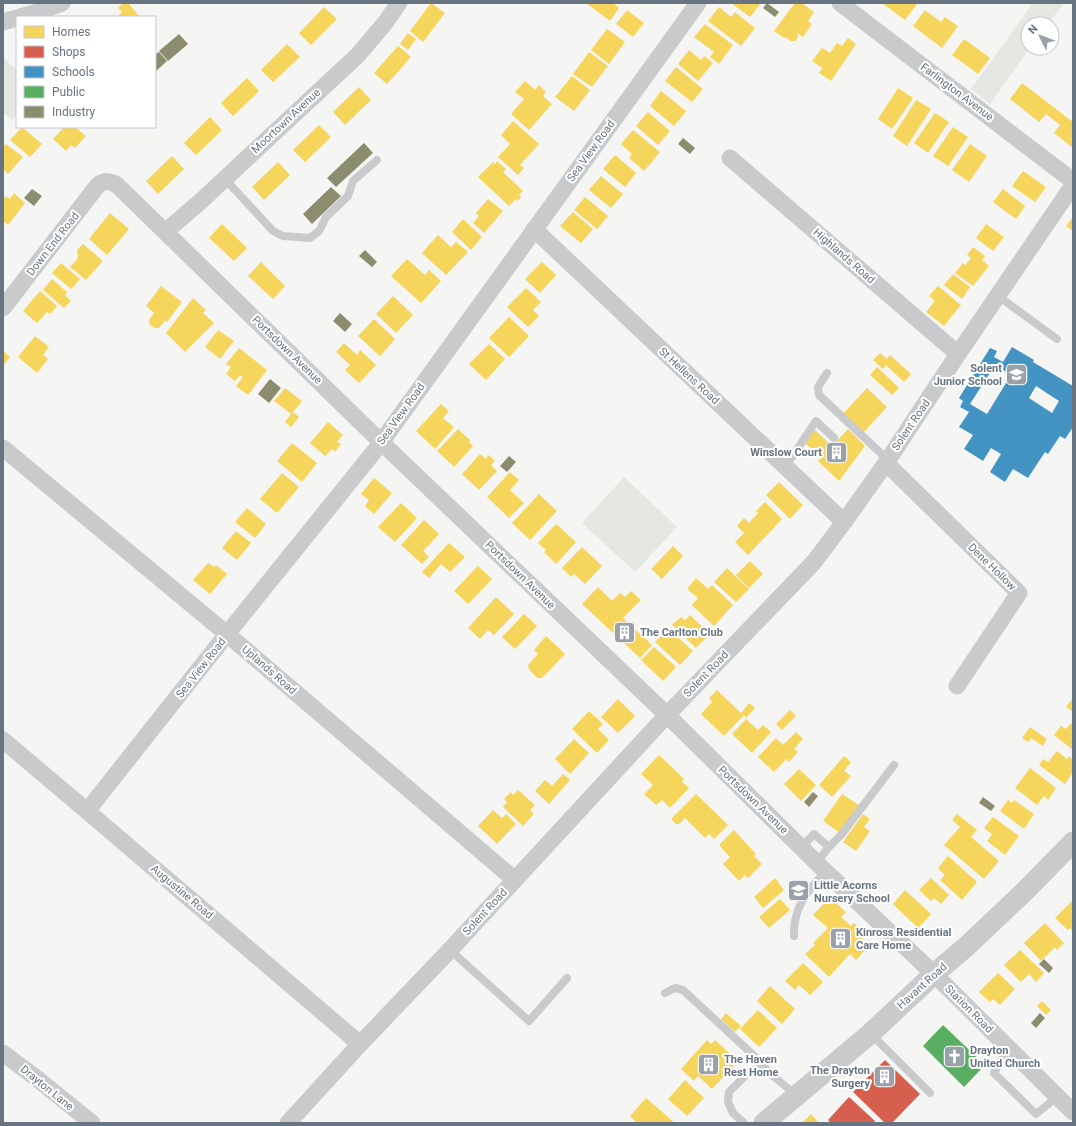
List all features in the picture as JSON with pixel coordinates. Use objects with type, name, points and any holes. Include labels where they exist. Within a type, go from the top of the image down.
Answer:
[{"type":"street","points":[[24,16],[62,3]]},
{"type":"street","name":"Moortown Avenue","points":[[165,232],[225,179],[358,55],[385,23],[399,3]]},
{"type":"street","name":"Sea View Road","points":[[87,811],[381,442],[698,3]]},
{"type":"street","name":"Farlington Avenue","points":[[840,3],[1073,181]]},
{"type":"street","points":[[3,22],[16,18]]},
{"type":"street","name":"Highlands Road","points":[[730,158],[958,354]]},
{"type":"street","name":"Portsdown Avenue","points":[[104,181],[112,182],[117,185],[381,442],[667,716],[821,867],[934,974]]},
{"type":"street","name":"Down End Road","points":[[3,308],[98,185],[104,181]]},
{"type":"street","name":"Solent Road","points":[[288,1123],[667,716],[814,562],[887,462],[958,354],[1073,185]]},
{"type":"street","name":"St Hellens Road","points":[[534,230],[844,522]]},
{"type":"street","name":"Uplands Road","points":[[3,448],[227,634],[515,880]]},
{"type":"street","name":"Dene Hollow","points":[[887,462],[1019,593],[957,686]]},
{"type":"street","name":"Augustine Road","points":[[3,740],[360,1044]]},
{"type":"street","name":"Havant Road","points":[[764,1123],[871,1033],[934,974],[967,946],[1025,891],[1073,842]]},
{"type":"street","name":"Station Road","points":[[934,974],[1073,1112]]},
{"type":"street","name":"Drayton Lane","points":[[3,1053],[92,1123]]},
{"type":"lane","points":[[225,179],[274,230],[283,236],[310,238],[319,230],[326,217],[348,196],[353,182],[377,160]]},
{"type":"lane","points":[[998,296],[1057,338]]},
{"type":"lane","points":[[827,373],[818,387],[819,395],[887,462]]},
{"type":"lane","points":[[786,466],[816,421],[834,438]]},
{"type":"lane","points":[[794,936],[794,927],[798,909],[813,885],[829,847],[841,836],[894,765]]},
{"type":"lane","points":[[802,848],[814,834],[829,847]]},
{"type":"lane","points":[[450,950],[529,1021],[567,978]]},
{"type":"lane","points":[[665,993],[674,988],[683,990],[764,1065],[767,1071],[797,1095]]},
{"type":"lane","points":[[871,1033],[930,1093]]},
{"type":"lane","points":[[1008,1048],[994,1073],[1004,1083],[1036,1114],[1057,1097]]},
{"type":"lane","points":[[744,1123],[733,1113],[728,1102],[729,1092],[750,1071],[757,1069],[767,1071]]},
{"type":"shaded area","points":[[1033,3],[1064,3],[1054,16],[1024,16]]},
{"type":"shaded area","points":[[1020,21],[1020,56],[1024,56],[990,104],[971,89]]},
{"type":"shaded area","points":[[3,58],[16,69],[16,115],[12,120],[3,112]]},
{"type":"shaded area","points":[[624,477],[677,527],[635,572],[582,523]]},
{"type":"building: Homes","points":[[123,3],[128,3],[139,16],[118,16],[122,12],[118,8]]},
{"type":"building: Homes","points":[[431,3],[445,13],[423,42],[410,31]]},
{"type":"building: Homes","points":[[586,3],[613,3],[619,8],[610,21]]},
{"type":"building: Homes","points":[[731,3],[761,3],[750,17]]},
{"type":"building: Homes","points":[[795,3],[802,3],[814,12],[808,21],[812,24],[803,37],[797,33],[798,37],[795,41],[791,41],[774,31]]},
{"type":"building: Homes","points":[[882,3],[915,3],[917,4],[905,20]]},
{"type":"building: Homes","points":[[324,7],[337,19],[311,45],[299,33]]},
{"type":"building: Homes","points":[[719,7],[731,17],[735,12],[755,28],[741,46],[708,21]]},
{"type":"building: Homes","points":[[627,10],[644,23],[633,37],[616,24]]},
{"type":"building: Homes","points":[[925,10],[941,22],[945,17],[958,26],[942,48],[913,26]]},
{"type":"building: Homes","points":[[705,24],[733,45],[719,64],[710,57],[714,52],[694,37]]},
{"type":"building: Homes","points":[[607,29],[625,42],[609,64],[591,50]]},
{"type":"building: Homes","points":[[408,33],[416,39],[408,50],[400,44]]},
{"type":"building: Homes","points":[[848,38],[856,44],[831,81],[819,73],[822,68],[812,61],[822,48],[830,53],[837,43],[842,46]]},
{"type":"building: Homes","points":[[964,39],[990,58],[978,74],[952,55]]},
{"type":"building: Homes","points":[[287,44],[300,57],[273,82],[261,70]]},
{"type":"building: Homes","points":[[398,46],[411,57],[387,84],[374,73]]},
{"type":"building: Homes","points":[[689,50],[701,60],[704,56],[713,63],[698,81],[678,64]]},
{"type":"building: Homes","points":[[589,52],[608,66],[592,87],[573,74]]},
{"type":"building: Homes","points":[[676,67],[703,89],[692,102],[665,81]]},
{"type":"building: Homes","points":[[572,76],[590,90],[574,111],[555,97]]},
{"type":"building: Homes","points":[[247,78],[259,91],[233,116],[221,103]]},
{"type":"building: Homes","points":[[525,81],[535,90],[539,85],[546,92],[543,96],[552,104],[529,130],[511,114],[524,99],[515,92]]},
{"type":"building: Homes","points":[[1022,83],[1073,122],[1073,148],[1054,133],[1060,125],[1046,114],[1039,122],[1010,99]]},
{"type":"building: Homes","points":[[359,87],[371,100],[345,125],[333,112]]},
{"type":"building: Homes","points":[[898,88],[913,98],[892,129],[878,119]]},
{"type":"building: Homes","points":[[661,91],[686,111],[674,126],[650,106]]},
{"type":"building: Homes","points":[[916,100],[931,109],[907,146],[893,136]]},
{"type":"building: Homes","points":[[648,112],[670,131],[658,145],[636,126]]},
{"type":"building: Homes","points":[[935,113],[949,122],[928,153],[914,143]]},
{"type":"building: Homes","points":[[210,117],[222,130],[196,155],[184,143]]},
{"type":"building: Homes","points":[[513,121],[539,144],[520,165],[524,168],[518,175],[498,157],[510,144],[501,135]]},
{"type":"building: Homes","points":[[319,125],[331,137],[305,162],[293,150]]},
{"type":"building: Homes","points":[[953,127],[968,137],[948,166],[933,156]]},
{"type":"building: Homes","points":[[21,128],[23,128],[42,144],[30,157],[10,140]]},
{"type":"building: Homes","points":[[63,128],[76,128],[86,136],[75,148],[71,145],[66,151],[53,139]]},
{"type":"building: Homes","points":[[633,130],[660,152],[644,171],[629,158],[632,154],[621,144]]},
{"type":"building: Homes","points":[[6,144],[23,157],[8,174],[3,169],[3,147]]},
{"type":"building: Homes","points":[[970,144],[987,156],[969,182],[952,170]]},
{"type":"building: Homes","points":[[615,155],[636,173],[625,187],[603,169]]},
{"type":"building: Homes","points":[[172,156],[184,169],[158,194],[146,181]]},
{"type":"building: Homes","points":[[497,161],[506,169],[503,172],[523,191],[519,195],[521,197],[518,201],[516,199],[509,206],[478,177],[493,162],[495,164]]},
{"type":"building: Homes","points":[[278,162],[290,175],[264,200],[252,187]]},
{"type":"building: Homes","points":[[1023,171],[1046,187],[1035,202],[1012,186]]},
{"type":"building: Homes","points":[[601,176],[623,194],[611,208],[589,190]]},
{"type":"building: Homes","points":[[1003,189],[1025,206],[1016,219],[993,202]]},
{"type":"building: Homes","points":[[14,193],[25,203],[8,225],[3,221],[3,200],[6,196],[10,199]]},
{"type":"building: Homes","points":[[585,197],[608,216],[597,229],[574,210]]},
{"type":"building: Homes","points":[[488,199],[503,211],[484,233],[473,223],[479,216],[476,213]]},
{"type":"building: Homes","points":[[573,212],[593,229],[581,243],[560,226]]},
{"type":"building: Homes","points":[[110,213],[129,229],[107,255],[89,239]]},
{"type":"building: Homes","points":[[1073,217],[1073,231],[1066,226]]},
{"type":"building: Homes","points":[[463,219],[482,237],[471,250],[452,232]]},
{"type":"building: Homes","points":[[222,224],[247,248],[234,261],[209,238]]},
{"type":"building: Homes","points":[[986,224],[1004,237],[993,251],[976,238]]},
{"type":"building: Homes","points":[[438,235],[451,247],[456,242],[468,252],[446,275],[422,253]]},
{"type":"building: Homes","points":[[83,244],[103,261],[86,280],[70,267],[78,258],[77,250]]},
{"type":"building: Homes","points":[[973,247],[985,256],[982,260],[989,266],[973,286],[955,273],[963,263],[965,265],[971,258],[967,255]]},
{"type":"building: Homes","points":[[407,259],[425,275],[429,270],[441,281],[421,303],[391,276]]},
{"type":"building: Homes","points":[[261,262],[285,286],[273,299],[248,276]]},
{"type":"building: Homes","points":[[542,262],[556,275],[540,293],[525,279]]},
{"type":"building: Homes","points":[[61,263],[80,279],[71,289],[52,273]]},
{"type":"building: Homes","points":[[953,274],[970,287],[962,299],[944,285]]},
{"type":"building: Homes","points":[[52,279],[67,292],[65,295],[71,301],[64,308],[43,290]]},
{"type":"building: Homes","points":[[161,286],[182,302],[167,322],[165,321],[159,328],[155,328],[150,325],[149,320],[154,313],[146,306]]},
{"type":"building: Homes","points":[[938,286],[961,305],[944,326],[926,312],[935,301],[929,296]]},
{"type":"building: Homes","points":[[526,288],[541,302],[533,310],[539,316],[528,327],[507,307]]},
{"type":"building: Homes","points":[[40,291],[57,306],[50,314],[47,312],[37,323],[23,311]]},
{"type":"building: Homes","points":[[393,296],[413,315],[396,333],[376,314]]},
{"type":"building: Homes","points":[[193,298],[206,310],[203,313],[214,323],[185,352],[166,333]]},
{"type":"building: Homes","points":[[509,317],[529,336],[509,357],[489,338]]},
{"type":"building: Homes","points":[[374,319],[395,339],[380,356],[358,336]]},
{"type":"building: Homes","points":[[218,330],[234,341],[220,359],[205,347]]},
{"type":"building: Homes","points":[[35,336],[49,347],[43,355],[48,359],[37,373],[18,357]]},
{"type":"building: Homes","points":[[344,343],[357,355],[360,350],[376,365],[359,383],[345,370],[350,365],[336,352]]},
{"type":"building: Homes","points":[[489,344],[505,359],[486,380],[469,364]]},
{"type":"building: Homes","points":[[239,348],[267,370],[248,395],[236,386],[243,377],[240,375],[235,381],[226,374],[231,367],[226,364]]},
{"type":"building: Homes","points":[[3,351],[10,357],[3,365]]},
{"type":"building: Homes","points":[[880,353],[887,359],[890,355],[911,374],[904,382],[886,365],[883,369],[873,360]]},
{"type":"building: Homes","points":[[877,367],[899,388],[892,395],[870,375]]},
{"type":"building: Homes","points":[[285,388],[302,401],[293,412],[299,417],[291,427],[285,422],[291,414],[274,401]]},
{"type":"building: Homes","points":[[867,388],[887,407],[862,434],[842,415]]},
{"type":"building: Homes","points":[[441,404],[449,411],[443,418],[454,427],[435,449],[416,431]]},
{"type":"building: Homes","points":[[328,422],[343,435],[337,442],[341,444],[335,452],[332,449],[325,456],[310,443]]},
{"type":"building: Homes","points":[[458,429],[470,440],[469,442],[473,446],[454,467],[437,451]]},
{"type":"building: Homes","name":"Winslow Court","points":[[848,429],[865,446],[839,481],[818,461],[821,458],[804,442],[815,430],[832,446]]},
{"type":"building: Homes","points":[[292,443],[317,463],[302,482],[277,461]]},
{"type":"building: Homes","points":[[480,454],[486,459],[489,455],[495,461],[491,465],[497,471],[479,490],[462,474]]},
{"type":"building: Homes","points":[[510,472],[519,480],[510,490],[524,503],[509,518],[487,497]]},
{"type":"building: Homes","points":[[282,473],[299,487],[277,513],[260,499]]},
{"type":"building: Homes","points":[[374,478],[392,493],[374,514],[365,506],[369,500],[361,494]]},
{"type":"building: Homes","points":[[779,482],[803,505],[790,519],[766,495]]},
{"type":"building: Homes","points":[[539,494],[557,511],[530,540],[512,523]]},
{"type":"building: Homes","points":[[765,502],[782,519],[748,555],[735,542],[744,533],[737,526],[744,518],[749,523],[758,513],[756,511]]},
{"type":"building: Homes","points":[[401,503],[417,518],[395,542],[378,527]]},
{"type":"building: Homes","points":[[247,508],[266,524],[255,538],[235,522]]},
{"type":"building: Homes","points":[[424,520],[439,534],[423,551],[429,557],[422,564],[401,545]]},
{"type":"building: Homes","points":[[556,524],[576,542],[556,564],[544,552],[546,550],[538,543]]},
{"type":"building: Homes","points":[[236,531],[251,543],[237,560],[222,548]]},
{"type":"building: Homes","points":[[449,543],[465,557],[450,572],[441,564],[429,578],[422,572]]},
{"type":"building: Homes","points":[[673,546],[683,556],[662,579],[651,569]]},
{"type":"building: Homes","points":[[582,547],[602,566],[585,584],[574,574],[571,577],[562,568]]},
{"type":"building: Homes","points":[[750,561],[763,574],[749,588],[736,575]]},
{"type":"building: Homes","points":[[208,563],[214,567],[216,565],[227,574],[210,594],[193,580]]},
{"type":"building: Homes","points":[[478,566],[492,579],[468,604],[454,591]]},
{"type":"building: Homes","points":[[727,568],[749,589],[736,602],[714,582]]},
{"type":"building: Homes","points":[[696,578],[708,589],[712,585],[733,605],[714,626],[692,605],[698,598],[687,589]]},
{"type":"building: Homes","name":"The Carlton Club","points":[[598,587],[612,601],[620,593],[625,597],[631,591],[641,600],[623,618],[652,645],[640,658],[582,604]]},
{"type":"building: Homes","points":[[496,597],[514,614],[494,635],[488,630],[480,639],[468,628]]},
{"type":"building: Homes","points":[[524,614],[537,626],[515,649],[502,637]]},
{"type":"building: Homes","points":[[690,615],[710,634],[696,648],[672,625],[681,617],[685,620]]},
{"type":"building: Homes","points":[[673,633],[693,651],[680,665],[655,642],[663,634],[668,638]]},
{"type":"building: Homes","points":[[546,636],[565,654],[542,678],[537,678],[529,669],[528,665],[538,654],[534,650]]},
{"type":"building: Homes","points":[[654,647],[676,667],[663,681],[641,660]]},
{"type":"building: Homes","points":[[717,690],[741,713],[749,703],[755,708],[746,718],[744,715],[724,736],[701,714],[712,702],[709,698]]},
{"type":"building: Homes","points":[[618,699],[635,716],[618,733],[601,717]]},
{"type":"building: Homes","points":[[1072,699],[1073,700],[1073,712],[1066,707]]},
{"type":"building: Homes","points":[[790,710],[796,716],[782,730],[776,724]]},
{"type":"building: Homes","points":[[589,711],[603,724],[598,729],[609,740],[597,753],[572,729]]},
{"type":"building: Homes","points":[[746,719],[758,730],[763,725],[771,732],[752,753],[732,734]]},
{"type":"building: Homes","points":[[1071,723],[1073,725],[1073,750],[1054,735],[1061,726],[1066,729]]},
{"type":"building: Homes","points":[[1030,727],[1047,739],[1043,746],[1031,738],[1028,742],[1022,738]]},
{"type":"building: Homes","points":[[796,732],[803,739],[794,749],[798,752],[789,762],[786,759],[774,772],[758,757],[776,738],[783,745]]},
{"type":"building: Homes","points":[[574,739],[589,753],[570,774],[555,759]]},
{"type":"building: Homes","points":[[1057,751],[1067,759],[1069,756],[1073,759],[1073,772],[1065,784],[1039,765],[1043,759],[1048,762]]},
{"type":"building: Homes","points":[[659,755],[684,779],[682,782],[689,788],[670,808],[662,800],[656,805],[644,794],[653,785],[641,774]]},
{"type":"building: Homes","points":[[844,756],[851,762],[844,771],[851,776],[832,797],[819,785]]},
{"type":"building: Homes","points":[[1030,768],[1056,788],[1048,800],[1044,796],[1037,805],[1015,788]]},
{"type":"building: Homes","points":[[799,769],[816,785],[801,801],[784,784]]},
{"type":"building: Homes","points":[[563,774],[570,780],[549,804],[535,791],[545,780],[552,786]]},
{"type":"building: Homes","points":[[518,790],[535,805],[530,810],[534,814],[523,826],[503,807],[507,802],[504,799],[511,792],[513,795]]},
{"type":"building: Homes","points":[[696,794],[728,825],[714,839],[709,834],[705,838],[685,818],[679,824],[676,824],[672,820],[672,818]]},
{"type":"building: Homes","points":[[842,794],[860,806],[840,833],[823,821]]},
{"type":"building: Homes","points":[[1008,800],[1012,803],[1014,800],[1034,814],[1024,829],[1000,811]]},
{"type":"building: Homes","points":[[493,810],[502,818],[506,814],[516,824],[497,844],[478,826]]},
{"type":"building: Homes","points":[[863,814],[870,819],[864,827],[870,831],[856,851],[843,842]]},
{"type":"building: Homes","points":[[957,814],[977,830],[971,837],[999,861],[984,879],[944,845],[960,827],[952,820]]},
{"type":"building: Homes","points":[[993,817],[1019,836],[1005,855],[987,841],[992,834],[984,828]]},
{"type":"building: Homes","points":[[734,830],[756,854],[754,856],[762,864],[748,878],[745,875],[739,881],[723,864],[730,857],[719,845]]},
{"type":"building: Homes","points":[[948,856],[977,882],[962,900],[940,880],[945,875],[938,868]]},
{"type":"building: Homes","points":[[775,878],[784,890],[763,908],[754,897]]},
{"type":"building: Homes","points":[[931,878],[949,895],[941,904],[934,898],[931,901],[919,890]]},
{"type":"building: Homes","points":[[905,890],[931,914],[918,928],[893,904]]},
{"type":"building: Homes","name":"Kinross Residential Care Home","points":[[830,897],[846,912],[841,917],[851,926],[854,923],[866,934],[859,942],[866,949],[856,960],[850,954],[829,977],[805,954],[815,945],[813,943],[828,928],[813,915]]},
{"type":"building: Homes","points":[[780,899],[790,910],[769,928],[759,917]]},
{"type":"building: Homes","points":[[1073,900],[1073,932],[1070,928],[1068,930],[1055,918]]},
{"type":"building: Homes","points":[[1045,923],[1064,943],[1057,950],[1055,947],[1041,961],[1024,943]]},
{"type":"building: Homes","points":[[1020,950],[1044,973],[1036,982],[1029,974],[1021,982],[1004,965]]},
{"type":"building: Homes","points":[[803,963],[823,982],[810,995],[799,985],[795,990],[785,981]]},
{"type":"building: Homes","points":[[998,973],[1015,989],[1000,1005],[993,999],[990,1002],[979,992]]},
{"type":"building: Homes","points":[[770,986],[795,1009],[782,1024],[757,1001]]},
{"type":"building: Homes","points":[[1042,1001],[1051,1010],[1046,1015],[1037,1006]]},
{"type":"building: Homes","points":[[758,1010],[777,1028],[759,1047],[740,1029]]},
{"type":"building: Homes","points":[[726,1013],[741,1026],[735,1032],[721,1019]]},
{"type":"building: Homes","name":"The Haven Rest Home","points":[[707,1040],[711,1044],[715,1040],[738,1061],[712,1089],[698,1076],[694,1081],[681,1069]]},
{"type":"building: Homes","points":[[685,1080],[704,1098],[687,1116],[668,1099]]},
{"type":"building: Homes","points":[[646,1098],[675,1123],[637,1123],[630,1116]]},
{"type":"building: Homes","points":[[811,1114],[819,1123],[802,1123]]},
{"type":"building: Shops","name":"The Drayton Surgery","points":[[885,1060],[920,1094],[892,1123],[885,1123],[853,1092]]},
{"type":"building: Shops","points":[[849,1097],[875,1121],[873,1123],[831,1123],[828,1120]]},
{"type":"building: Schools","points":[[1012,347],[1034,360],[1033,362],[1073,386],[1073,427],[1065,439],[1060,436],[1048,454],[1045,452],[1028,478],[1013,469],[1005,482],[990,472],[1001,454],[991,448],[983,461],[964,449],[973,435],[959,427],[969,412],[960,407],[963,401],[959,398],[990,348],[997,351],[994,357],[1003,362]],"holes":[[[995,365],[1011,375],[987,414],[970,404]],[[1036,386],[1059,401],[1052,413],[1029,398]]]},
{"type":"building: Public","name":"Drayton United Church","points":[[943,1025],[985,1065],[964,1087],[923,1046]]},
{"type":"building: Industry","points":[[767,3],[779,12],[775,17],[763,8]]},
{"type":"building: Industry","points":[[179,34],[188,44],[168,61],[159,51]]},
{"type":"building: Industry","points":[[159,52],[167,61],[156,71],[156,54]]},
{"type":"building: Industry","points":[[683,138],[695,148],[690,154],[678,144]]},
{"type":"building: Industry","points":[[364,143],[373,153],[336,187],[327,178]]},
{"type":"building: Industry","points":[[331,187],[341,196],[312,224],[303,214]]},
{"type":"building: Industry","points":[[32,189],[42,196],[34,206],[24,198]]},
{"type":"building: Industry","points":[[365,250],[377,262],[372,267],[359,256]]},
{"type":"building: Industry","points":[[340,313],[352,324],[345,332],[333,321]]},
{"type":"building: Industry","points":[[270,379],[281,388],[269,403],[258,394]]},
{"type":"building: Industry","points":[[509,456],[516,462],[507,472],[500,466]]},
{"type":"building: Industry","points":[[813,792],[818,796],[809,807],[804,802]]},
{"type":"building: Industry","points":[[983,797],[995,806],[991,811],[979,803]]},
{"type":"building: Industry","points":[[1044,959],[1053,968],[1049,973],[1039,964]]},
{"type":"building: Industry","points":[[1040,1013],[1045,1018],[1036,1028],[1031,1023]]},
{"type":"place","name":"Solent Junior School","points":[[1017,374]]},
{"type":"place","name":"Winslow Court","points":[[837,452]]},
{"type":"place","name":"The Carlton Club","points":[[625,632]]},
{"type":"place","name":"Little Acorns Nursery School","points":[[798,891]]},
{"type":"place","name":"Kinross Residential Care Home","points":[[840,938]]},
{"type":"place","name":"Drayton United Church","points":[[954,1056]]},
{"type":"place","name":"The Haven Rest Home","points":[[709,1065]]},
{"type":"place","name":"The Drayton Surgery","points":[[885,1076]]}]
